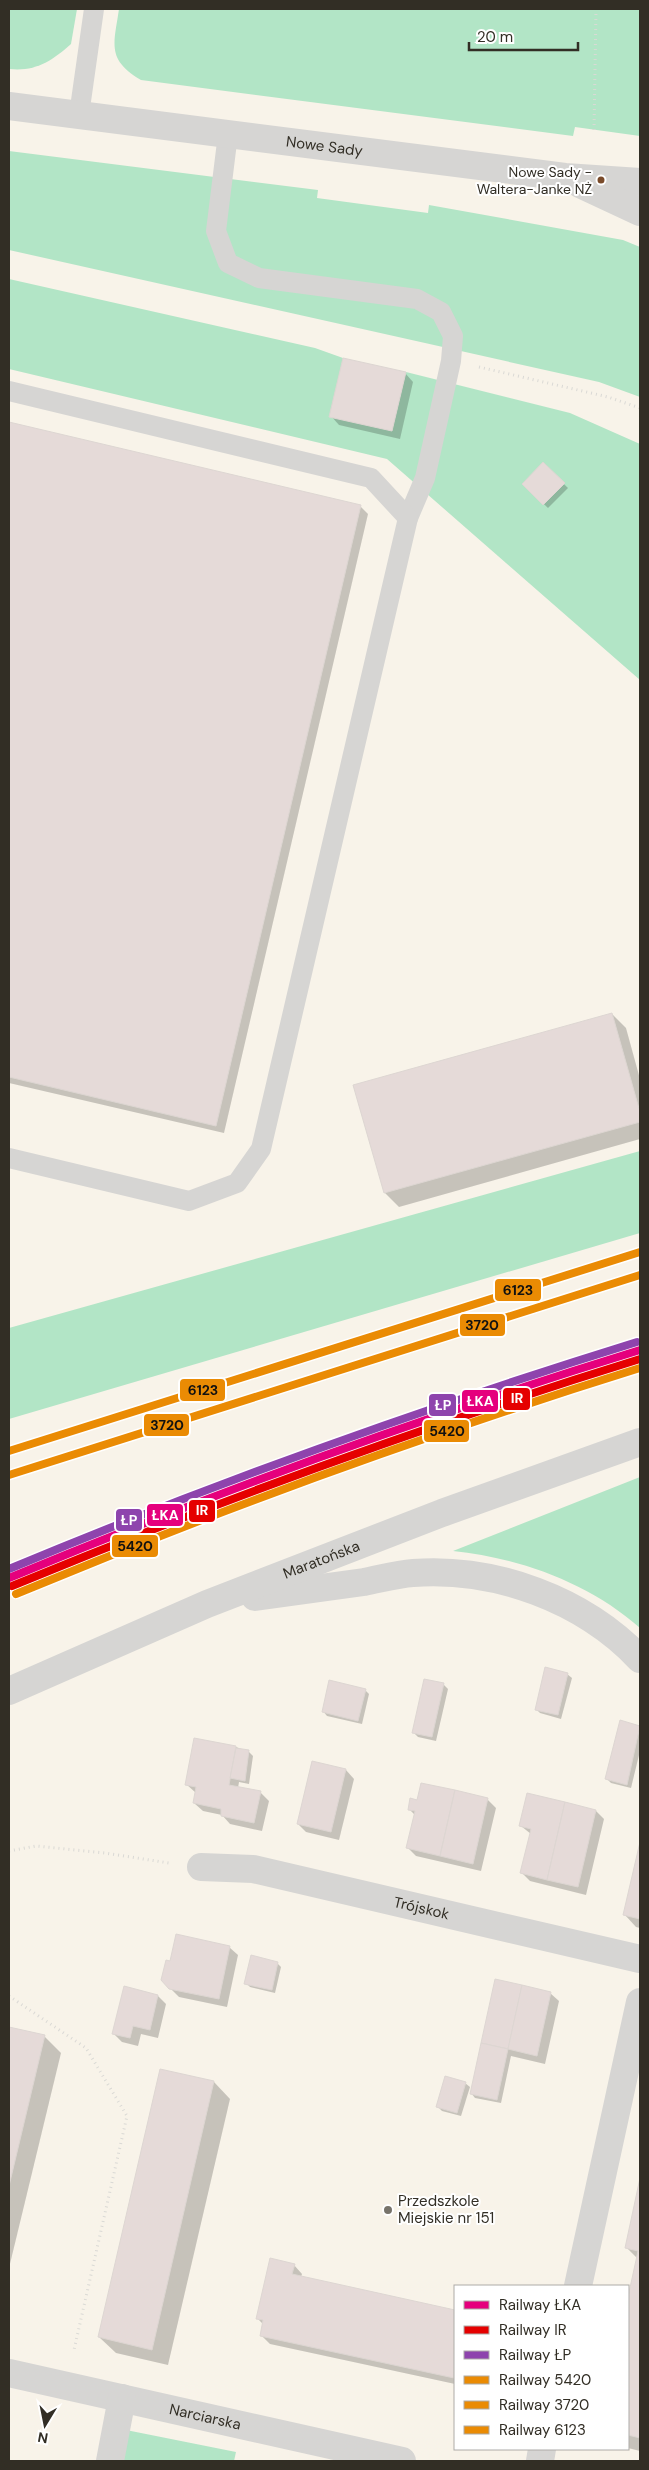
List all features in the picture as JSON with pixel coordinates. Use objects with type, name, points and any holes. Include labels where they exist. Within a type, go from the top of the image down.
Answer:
[{"type":"street","name":"Nowe Sady","points":[[9,106],[565,177],[640,182]]},
{"type":"street","points":[[565,177],[640,212]]},
{"type":"street","name":"Maratońska","points":[[9,1691],[207,1604],[442,1514],[640,1442]]},
{"type":"street","points":[[207,1604],[412,1573],[454,1573],[499,1580],[541,1593],[575,1608],[623,1640],[640,1659]]},
{"type":"street","name":"Trójskok","points":[[200,1867],[253,1868],[640,1959]]},
{"type":"street","points":[[578,2285],[640,2002]]},
{"type":"street","name":"Narciarska","points":[[9,2373],[399,2461]]},
{"type":"street","points":[[110,2461],[122,2398]]},
{"type":"lane","points":[[79,115],[94,9]]},
{"type":"lane","points":[[9,1158],[189,1201],[237,1183],[261,1149],[408,518],[425,478],[451,361],[453,336],[441,312],[417,299],[259,278],[228,263],[216,231],[228,134]]},
{"type":"lane","points":[[9,391],[372,478],[408,518]]},
{"type":"path","points":[[594,130],[596,9]]},
{"type":"path","points":[[451,361],[608,398],[640,408]]},
{"type":"path","points":[[9,1851],[36,1846],[105,1853],[200,1867]]},
{"type":"path","points":[[9,1996],[86,2048],[127,2116],[74,2350]]},
{"type":"green space","points":[[9,9],[77,9],[71,44],[57,56],[43,64],[27,69],[9,69]]},
{"type":"green space","points":[[119,9],[640,9],[640,136],[575,127],[573,136],[141,80],[122,65],[117,58],[115,32]]},
{"type":"green space","points":[[9,151],[318,190],[317,198],[428,213],[429,205],[623,240],[640,247],[640,397],[599,382],[9,250]]},
{"type":"green space","points":[[9,279],[315,348],[343,358],[330,417],[392,431],[406,372],[570,413],[640,444],[640,680],[387,459],[9,369]]},
{"type":"green space","points":[[640,1151],[640,1233],[9,1419],[9,1328]]},
{"type":"green space","points":[[640,1477],[640,1628],[599,1598],[552,1575],[503,1560],[453,1551]]},
{"type":"green space","points":[[126,2430],[236,2452],[234,2461],[120,2461]]},
{"type":"building","points":[[343,358],[406,372],[392,431],[329,417]]},
{"type":"building","points":[[9,422],[361,505],[216,1126],[9,1077]]},
{"type":"building","points":[[543,462],[565,483],[543,505],[522,484]]},
{"type":"building","points":[[612,1013],[640,1112],[640,1122],[384,1193],[353,1085]]},
{"type":"building","points":[[545,1667],[568,1673],[558,1715],[535,1710]]},
{"type":"building","points":[[424,1679],[444,1683],[432,1737],[412,1733]]},
{"type":"building","points":[[329,1680],[366,1689],[358,1721],[322,1712]]},
{"type":"building","points":[[620,1720],[640,1726],[627,1785],[605,1779]]},
{"type":"building","points":[[194,1738],[236,1746],[229,1785],[261,1791],[254,1823],[221,1816],[221,1809],[193,1803],[196,1787],[185,1785]]},
{"type":"building","points":[[236,1748],[249,1750],[245,1781],[230,1778]]},
{"type":"building","points":[[312,1761],[346,1769],[331,1832],[297,1824]]},
{"type":"building","points":[[421,1783],[455,1790],[440,1856],[406,1848],[415,1811],[408,1810],[410,1798],[417,1800]]},
{"type":"building","points":[[455,1790],[488,1798],[473,1864],[440,1856]]},
{"type":"building","points":[[527,1793],[565,1802],[547,1880],[520,1873],[531,1829],[519,1826]]},
{"type":"building","points":[[565,1802],[596,1810],[578,1887],[547,1880]]},
{"type":"building","points":[[640,1842],[640,1919],[623,1915]]},
{"type":"building","points":[[176,1934],[230,1946],[219,1999],[169,1989],[161,1980],[166,1960],[170,1961]]},
{"type":"building","points":[[251,1955],[278,1962],[272,1990],[244,1984]]},
{"type":"building","points":[[495,1979],[522,1985],[508,2049],[481,2043]]},
{"type":"building","points":[[522,1985],[551,1992],[537,2056],[508,2049]]},
{"type":"building","points":[[124,1986],[158,1995],[150,2030],[133,2026],[130,2038],[112,2034]]},
{"type":"building","points":[[9,2027],[45,2035],[9,2186]]},
{"type":"building","points":[[481,2043],[508,2049],[497,2100],[470,2094]]},
{"type":"building","points":[[160,2069],[214,2081],[152,2350],[98,2337]]},
{"type":"building","points":[[445,2076],[466,2082],[457,2113],[436,2107]]},
{"type":"building","points":[[640,2178],[640,2438],[629,2435],[629,2292],[638,2251],[625,2248]]},
{"type":"building","points":[[270,2258],[295,2264],[292,2274],[454,2310],[454,2378],[260,2336],[263,2320],[256,2319]]},
{"type":"rail line","name":"6123","points":[[9,1451],[640,1252]]},
{"type":"rail line","name":"3720","points":[[9,1475],[640,1275]]},
{"type":"rail line","name":"ŁP","points":[[9,1569],[86,1537],[320,1448],[478,1393],[637,1342]]},
{"type":"rail line","name":"ŁKA","points":[[9,1578],[165,1515],[322,1456],[480,1401],[640,1350]]},
{"type":"rail line","name":"IR","points":[[12,1586],[167,1524],[323,1465],[481,1410],[640,1359]]},
{"type":"rail line","name":"5420","points":[[16,1594],[170,1532],[325,1474],[482,1419],[640,1368]]},
{"type":"place","name":"Nowe Sady - Waltera-Janke NŻ","points":[[601,180]]},
{"type":"place","name":"Przedszkole Miejskie nr 151","points":[[388,2210]]}]
